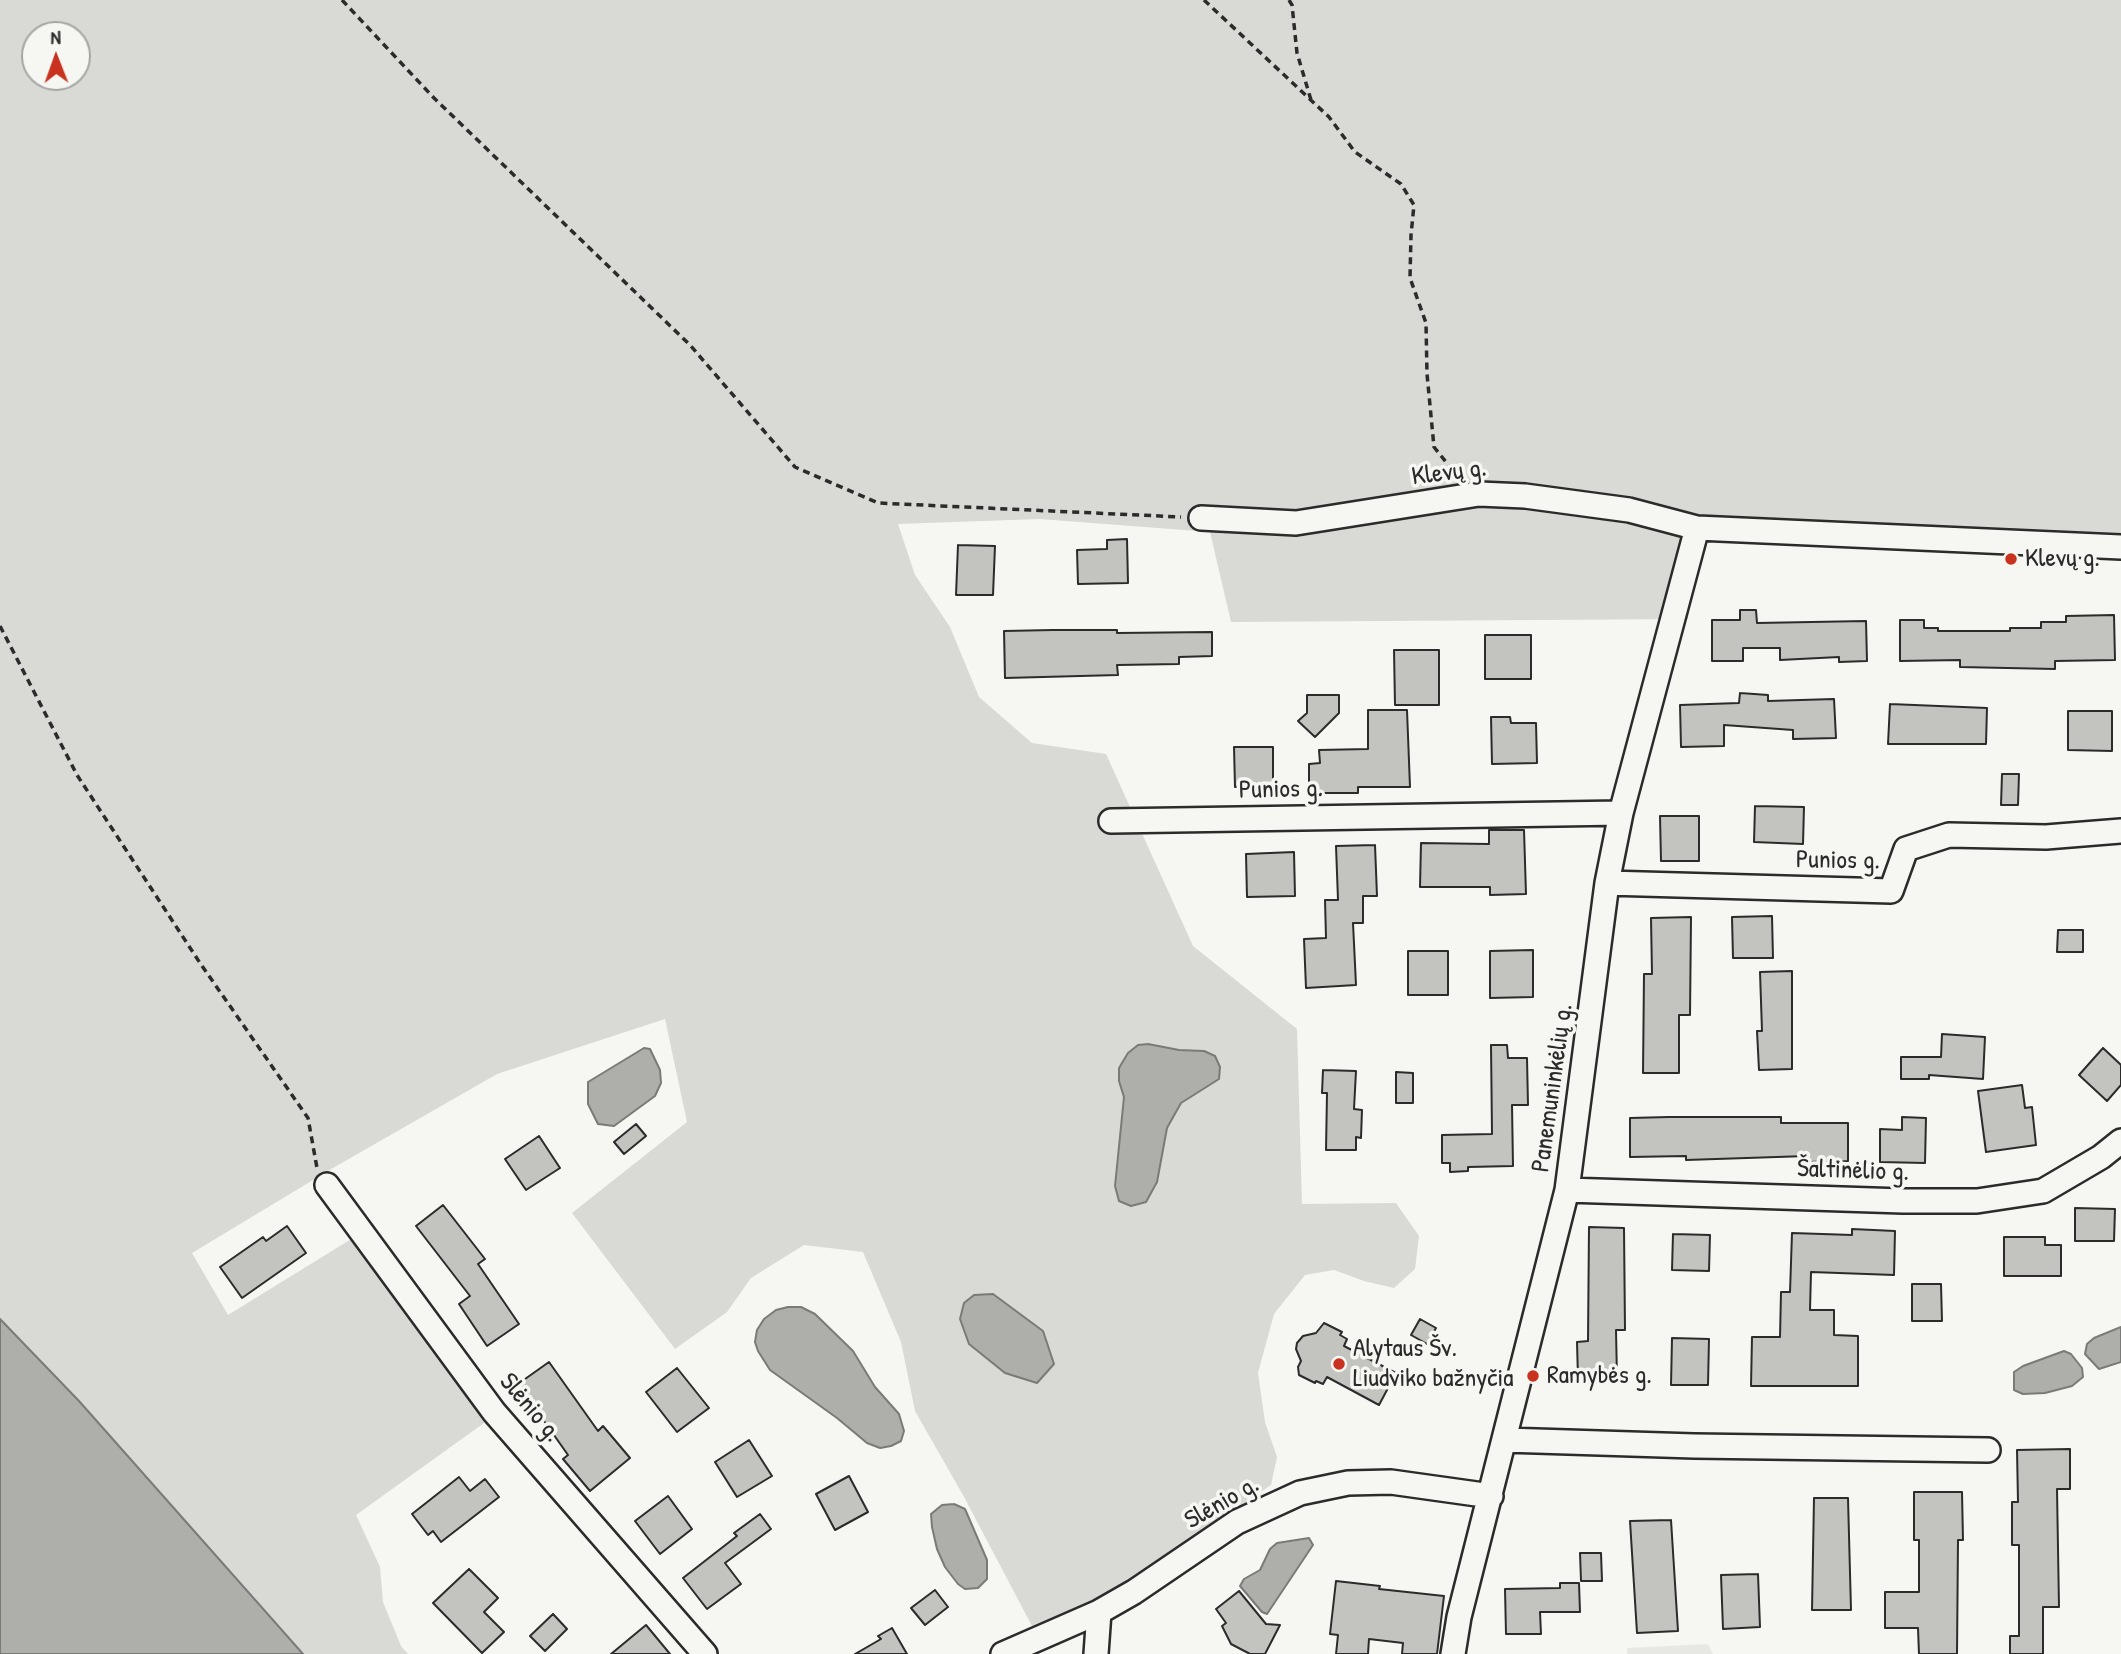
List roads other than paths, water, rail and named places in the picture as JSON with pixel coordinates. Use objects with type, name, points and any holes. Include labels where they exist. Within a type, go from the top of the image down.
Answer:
[{"type":"street","name":"Klevų g.","points":[[1201,519],[1296,523],[1479,494],[1525,496],[1629,510],[1697,528],[2121,547]]},
{"type":"street","name":"Panemuninkėlių g.","points":[[1453,1654],[1459,1617],[1567,1190],[1607,883],[1621,813],[1697,528]]},
{"type":"street","name":"Punios g.","points":[[1111,821],[1621,813]]},
{"type":"street","name":"Punios g.","points":[[1607,883],[1891,891],[1906,849],[1949,835],[2046,837],[2121,831]]},
{"type":"street","name":"Šaltinėlio g.","points":[[1567,1190],[1978,1201],[2043,1191],[2101,1157],[2121,1141]]},
{"type":"street","name":"Slėnio g.","points":[[327,1185],[494,1412],[705,1654]]},
{"type":"street","points":[[1505,1440],[1988,1450]]},
{"type":"street","name":"Slėnio g.","points":[[1003,1654],[1099,1612],[1134,1592],[1237,1522],[1300,1493],[1348,1483],[1391,1482],[1491,1496]]},
{"type":"street","points":[[1096,1654],[1099,1612]]},
{"type":"place","name":"Klevų g.","points":[[2011,559]]},
{"type":"place","name":"Alytaus Šv. Liudviko bažnyčia","points":[[1339,1364]]},
{"type":"place","name":"Ramybės g.","points":[[1533,1376]]}]
